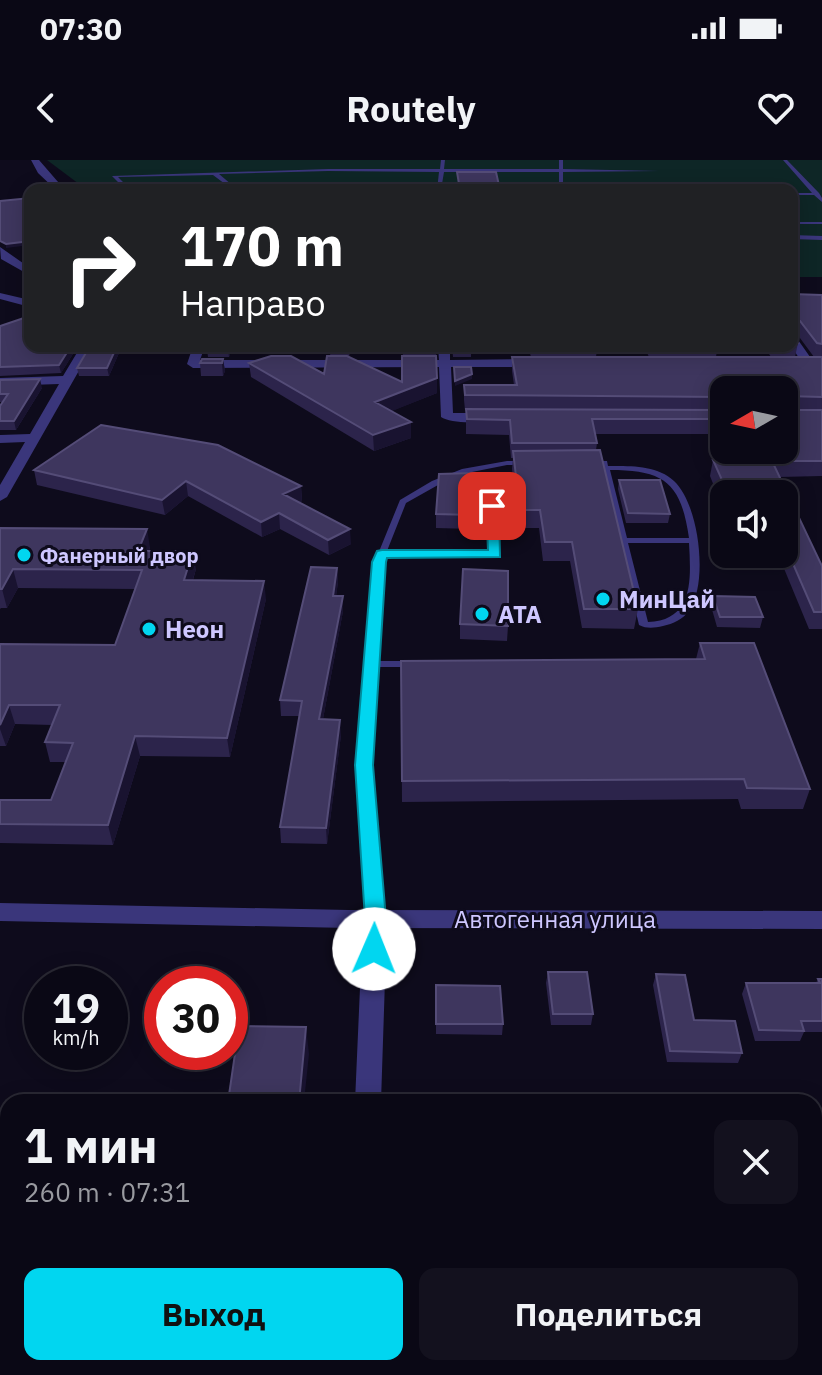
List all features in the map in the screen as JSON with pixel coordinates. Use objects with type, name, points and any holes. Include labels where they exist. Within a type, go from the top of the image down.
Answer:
[{"type":"street","points":[[35,160],[55,184]]},
{"type":"street","points":[[1,255],[24,268]]},
{"type":"street","points":[[798,345],[816,364]]},
{"type":"street","points":[[0,497],[83,352]]},
{"type":"street","points":[[197,352],[193,364],[550,363]]},
{"type":"street","points":[[444,352],[447,417],[509,417]]},
{"type":"street","points":[[794,364],[816,364]]},
{"type":"street","points":[[0,382],[67,380]]},
{"type":"street","points":[[0,439],[34,438]]},
{"type":"street","name":"Автогенная улица","points":[[0,912],[375,919],[822,920]]},
{"type":"street","points":[[368,1094],[375,919]]},
{"type":"lane","points":[[439,184],[443,160]]},
{"type":"lane","points":[[561,160],[561,184]]},
{"type":"lane","points":[[785,160],[819,194],[822,201]]},
{"type":"lane","points":[[123,184],[114,176],[440,170],[657,171]]},
{"type":"lane","points":[[213,173],[228,184]]},
{"type":"lane","points":[[798,194],[819,194]]},
{"type":"lane","points":[[798,223],[822,223]]},
{"type":"lane","points":[[798,237],[822,238]]},
{"type":"lane","points":[[375,919],[364,765],[370,664],[382,554],[403,502],[440,481],[483,466],[535,463]]},
{"type":"lane","points":[[577,463],[604,463],[644,625],[671,622],[686,609],[692,584],[694,541],[679,490],[657,474],[637,468],[606,468]]},
{"type":"lane","points":[[382,554],[495,554],[491,482],[440,481]]},
{"type":"lane","points":[[623,540],[694,541]]},
{"type":"lane","points":[[370,664],[430,664]]},
{"type":"green space","points":[[47,160],[822,160],[822,277],[798,277],[798,184],[79,184]]},
{"type":"building","points":[[457,172],[496,172],[499,184],[459,184]]},
{"type":"building","points":[[24,199],[24,242],[6,244],[0,241],[0,201]]},
{"type":"building","points":[[798,294],[822,295],[822,344],[817,343],[800,321]]},
{"type":"building","points":[[24,318],[24,352],[67,352],[59,365],[0,367],[0,326]]},
{"type":"building","points":[[86,352],[114,352],[107,368],[77,368]]},
{"type":"building","points":[[271,356],[291,356],[324,374],[327,356],[347,356],[402,382],[402,356],[436,356],[437,378],[375,402],[411,422],[373,435],[249,363]]},
{"type":"building","points":[[512,357],[822,357],[822,397],[798,396],[798,376],[710,376],[710,397],[465,395],[464,385],[517,385]]},
{"type":"building","points":[[202,359],[223,359],[222,363],[200,363]]},
{"type":"building","points":[[454,367],[471,367],[472,374],[455,381]]},
{"type":"building","points":[[40,379],[14,421],[0,421],[0,406],[8,394],[0,394],[0,380]]},
{"type":"building","points":[[466,409],[710,410],[710,419],[592,419],[597,443],[512,443],[510,420],[467,419]]},
{"type":"building","points":[[798,410],[822,410],[822,461],[798,461]]},
{"type":"building","points":[[101,425],[218,445],[301,486],[283,494],[350,529],[328,540],[279,513],[261,522],[186,481],[162,500],[34,470]]},
{"type":"building","points":[[600,450],[638,609],[584,609],[572,542],[545,542],[540,510],[520,510],[513,451]]},
{"type":"building","points":[[715,464],[773,464],[781,480],[756,480],[722,480]]},
{"type":"building","points":[[473,473],[472,515],[436,514],[439,474]]},
{"type":"building","points":[[619,480],[660,480],[670,514],[628,513]]},
{"type":"building","points":[[798,516],[822,566],[822,612],[814,612],[795,568],[798,568]]},
{"type":"building","points":[[0,528],[147,529],[138,551],[193,551],[184,580],[264,581],[227,738],[135,736],[108,825],[0,824],[0,800],[51,800],[73,743],[45,742],[60,705],[9,705],[0,725],[0,644],[115,645],[142,570],[13,569],[0,589]]},
{"type":"building","points":[[311,567],[337,568],[333,596],[343,596],[319,719],[340,720],[326,828],[280,827],[302,701],[280,700]]},
{"type":"building","points":[[463,569],[508,571],[508,626],[460,624]]},
{"type":"building","points":[[713,596],[755,597],[763,617],[720,617]]},
{"type":"building","points":[[700,643],[754,643],[810,789],[747,788],[744,779],[402,781],[401,661],[705,659]]},
{"type":"building","points":[[548,972],[587,972],[593,1014],[553,1014]]},
{"type":"building","points":[[656,974],[685,975],[694,1020],[735,1021],[742,1053],[670,1051]]},
{"type":"building","points":[[818,979],[822,979],[822,1021],[801,1021],[804,1031],[759,1030],[746,983],[820,983]]},
{"type":"building","points":[[436,985],[500,986],[503,1024],[436,1024]]},
{"type":"building","points":[[248,1026],[306,1027],[300,1094],[229,1094],[233,1070],[248,1070]]},
{"type":"place","name":"Фанерный двор","points":[[24,555]]},
{"type":"place","name":"МинЦай","points":[[603,599]]},
{"type":"place","name":"АТА","points":[[482,614]]},
{"type":"place","name":"Неон","points":[[149,629]]},
{"type":"route","points":[[374,949],[375,919],[364,765],[379,562],[382,554],[495,554],[492,506]]}]
